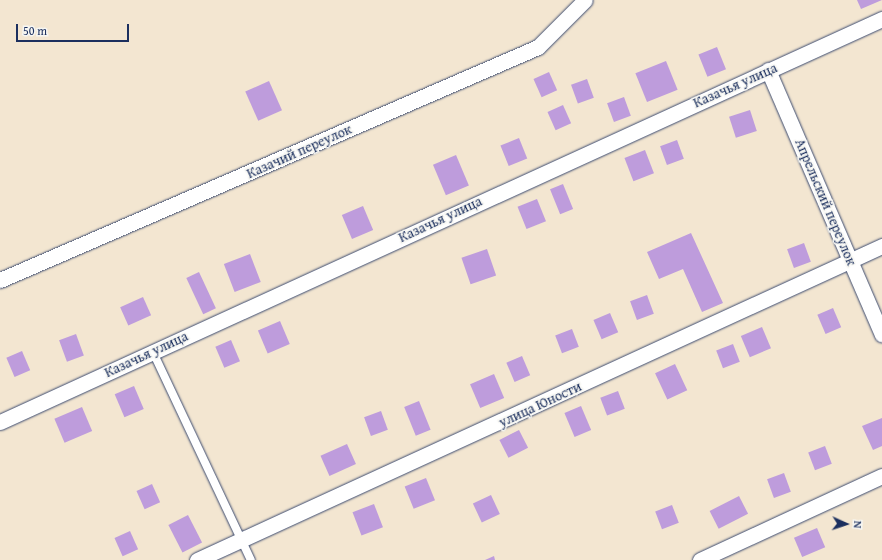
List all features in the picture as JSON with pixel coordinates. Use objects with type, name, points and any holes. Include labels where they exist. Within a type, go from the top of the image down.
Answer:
[{"type":"street","name":"Казачий переулок","points":[[0,280],[538,47],[585,0]]},
{"type":"street","name":"Казачья улица","points":[[0,422],[152,350],[882,18]]},
{"type":"street","name":"Апрельский переулок","points":[[768,70],[882,335]]},
{"type":"street","name":"улица Юности","points":[[197,560],[882,246]]},
{"type":"street","points":[[700,560],[882,476]]},
{"type":"lane","points":[[152,350],[251,560]]},
{"type":"building","points":[[857,0],[882,0],[861,9]]},
{"type":"building","points":[[717,47],[726,69],[707,77],[698,54]]},
{"type":"building","points":[[666,61],[678,90],[647,102],[635,73]]},
{"type":"building","points":[[549,72],[557,90],[542,97],[533,79]]},
{"type":"building","points":[[587,79],[594,98],[578,104],[571,85]]},
{"type":"building","points":[[269,81],[282,110],[258,121],[245,92]]},
{"type":"building","points":[[624,97],[631,116],[614,122],[607,103]]},
{"type":"building","points":[[563,105],[571,123],[556,130],[547,112]]},
{"type":"building","points":[[750,110],[757,131],[736,138],[729,117]]},
{"type":"building","points":[[519,138],[527,158],[509,166],[500,145]]},
{"type":"building","points":[[677,140],[684,159],[667,165],[660,146]]},
{"type":"building","points":[[645,150],[654,173],[633,181],[624,158]]},
{"type":"building","points":[[456,155],[469,185],[446,195],[433,165]]},
{"type":"building","points":[[563,184],[573,209],[560,214],[550,189]]},
{"type":"building","points":[[537,199],[546,221],[527,229],[518,207]]},
{"type":"building","points":[[363,206],[373,230],[352,239],[342,215]]},
{"type":"building","points":[[691,233],[723,303],[702,312],[683,269],[659,279],[647,252]]},
{"type":"building","points":[[804,243],[811,262],[794,268],[787,249]]},
{"type":"building","points":[[487,249],[496,275],[471,284],[461,258]]},
{"type":"building","points":[[250,254],[261,282],[235,292],[224,264]]},
{"type":"building","points":[[199,272],[216,308],[203,314],[186,278]]},
{"type":"building","points":[[647,295],[654,314],[637,320],[630,301]]},
{"type":"building","points":[[143,297],[151,315],[128,325],[120,307]]},
{"type":"building","points":[[833,308],[841,327],[826,334],[817,315]]},
{"type":"building","points":[[610,313],[618,332],[602,339],[593,320]]},
{"type":"building","points":[[280,321],[290,344],[268,353],[258,330]]},
{"type":"building","points":[[762,327],[771,348],[750,357],[741,336]]},
{"type":"building","points":[[572,329],[579,347],[562,353],[555,335]]},
{"type":"building","points":[[76,334],[84,356],[67,362],[59,340]]},
{"type":"building","points":[[231,340],[240,361],[224,368],[215,347]]},
{"type":"building","points":[[733,344],[740,362],[723,368],[716,350]]},
{"type":"building","points":[[22,351],[30,370],[15,377],[6,358]]},
{"type":"building","points":[[522,356],[530,375],[515,382],[506,363]]},
{"type":"building","points":[[675,364],[687,390],[667,400],[655,373]]},
{"type":"building","points":[[494,374],[504,398],[480,408],[470,384]]},
{"type":"building","points":[[134,386],[144,409],[124,417],[115,394]]},
{"type":"building","points":[[618,391],[625,409],[607,416],[600,398]]},
{"type":"building","points":[[419,401],[431,430],[416,436],[404,407]]},
{"type":"building","points":[[581,406],[591,430],[575,437],[564,413]]},
{"type":"building","points":[[82,407],[92,431],[65,443],[54,419]]},
{"type":"building","points":[[381,411],[388,430],[371,436],[364,417]]},
{"type":"building","points":[[882,418],[882,446],[873,450],[862,426]]},
{"type":"building","points":[[519,430],[528,448],[508,458],[499,440]]},
{"type":"building","points":[[347,444],[356,464],[329,476],[321,456]]},
{"type":"building","points":[[825,446],[832,464],[815,470],[808,452]]},
{"type":"building","points":[[784,473],[791,492],[774,498],[767,479]]},
{"type":"building","points":[[426,478],[435,500],[414,509],[405,487]]},
{"type":"building","points":[[152,484],[160,502],[145,509],[136,491]]},
{"type":"building","points":[[491,495],[500,514],[482,522],[473,503]]},
{"type":"building","points":[[739,496],[748,514],[719,529],[710,511]]},
{"type":"building","points":[[374,504],[383,527],[361,536],[353,512]]},
{"type":"building","points":[[672,505],[679,523],[662,529],[655,511]]},
{"type":"building","points":[[188,515],[202,543],[182,553],[168,525]]},
{"type":"building","points":[[817,528],[825,547],[802,557],[794,538]]},
{"type":"building","points":[[130,531],[138,549],[123,556],[114,538]]},
{"type":"building","points":[[494,556],[495,560],[485,560]]}]
